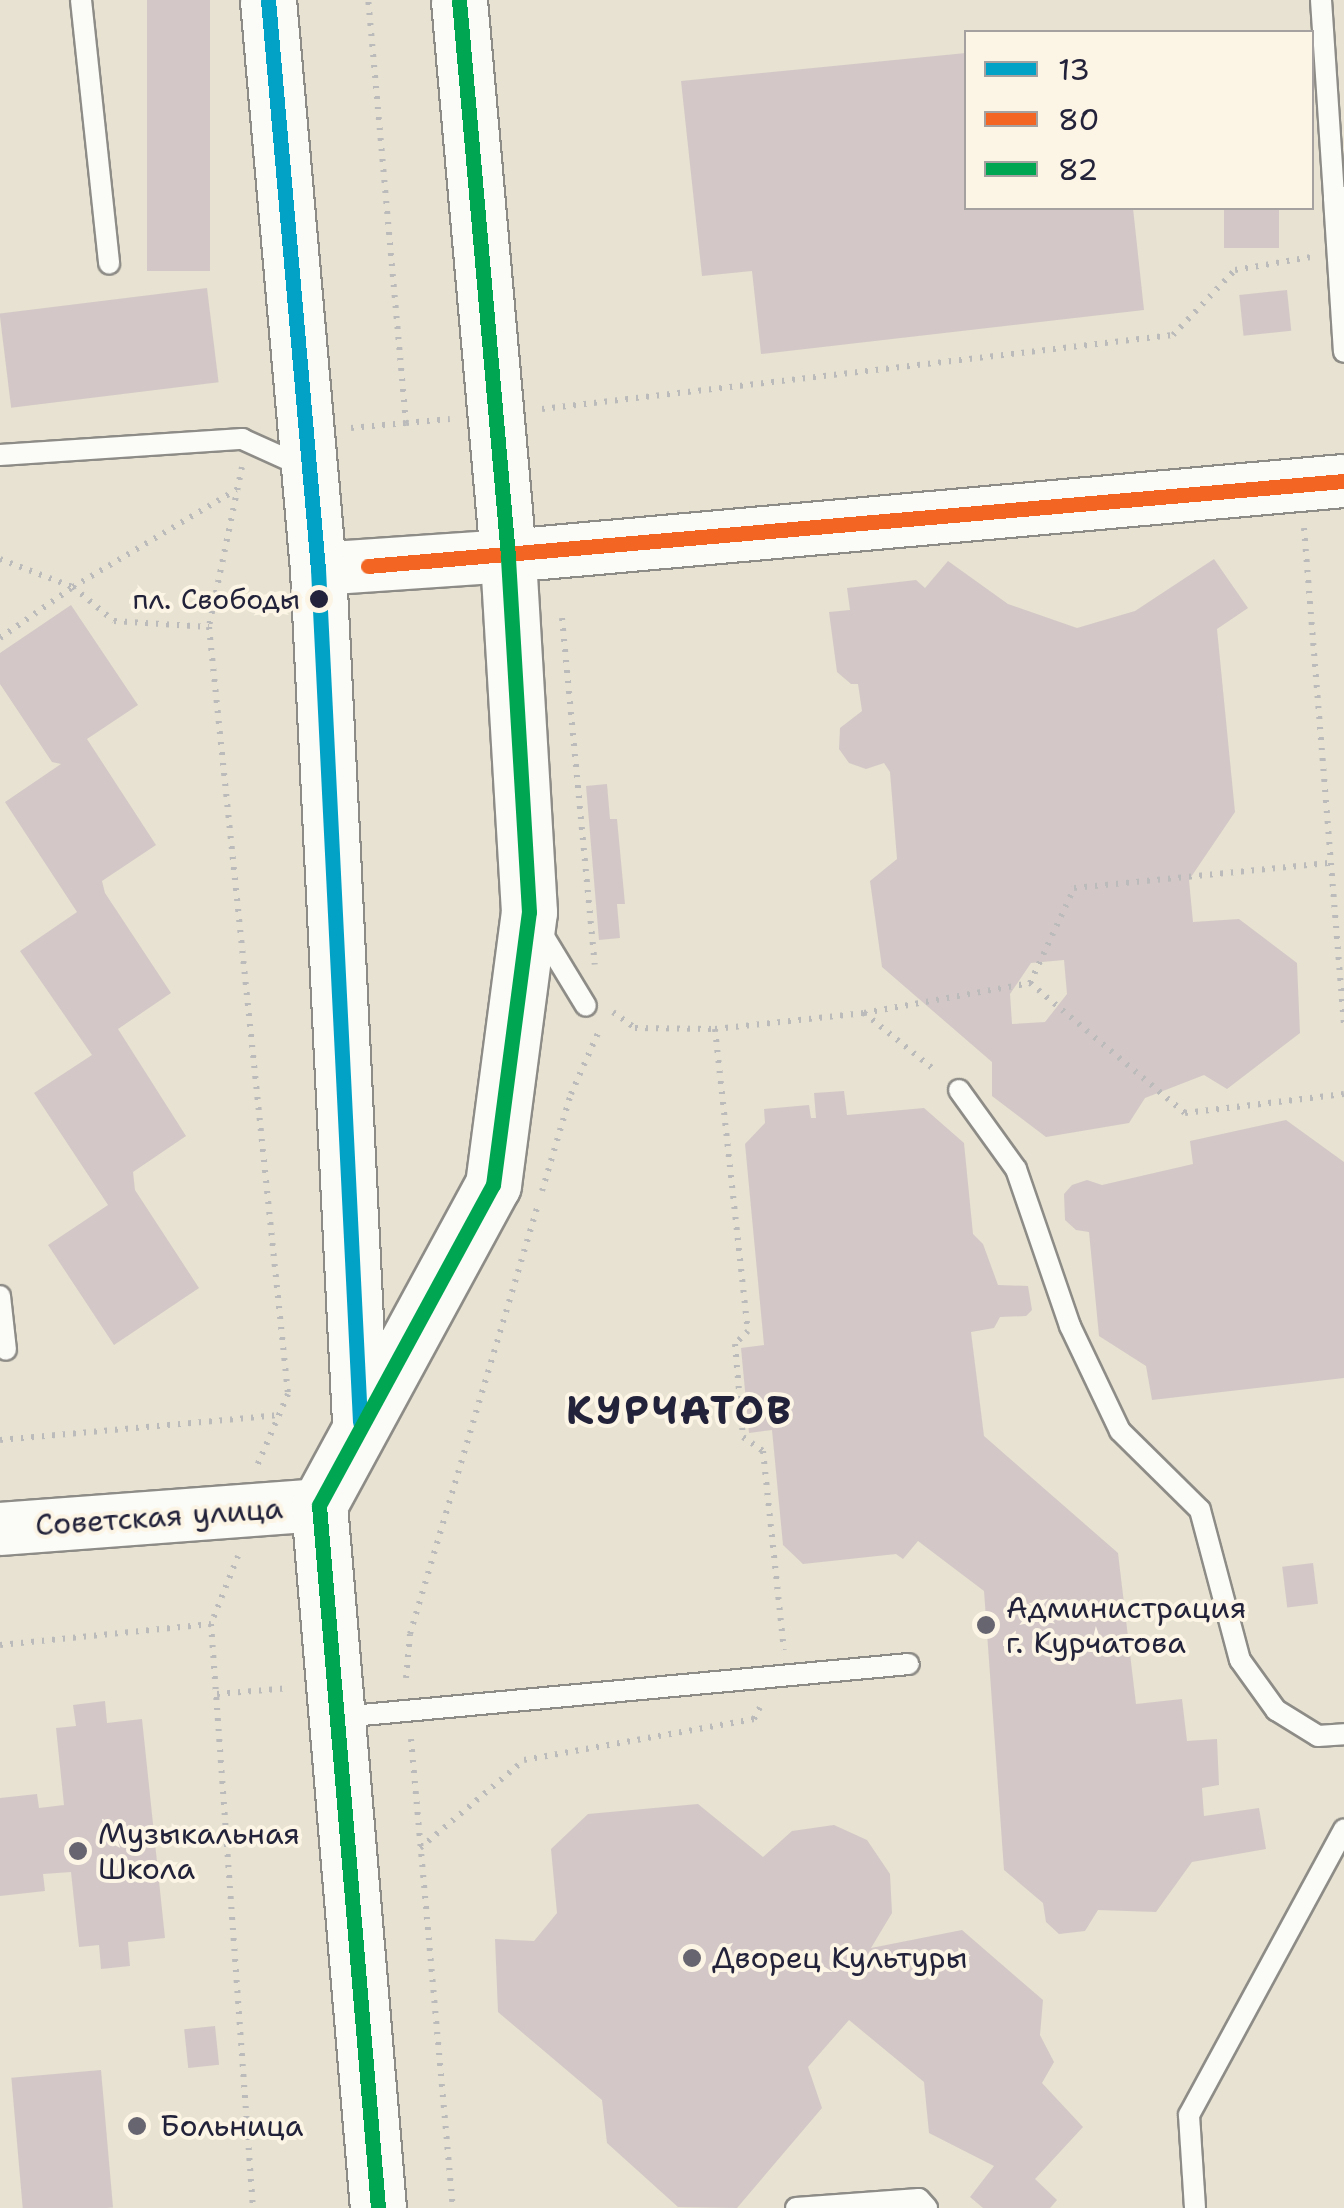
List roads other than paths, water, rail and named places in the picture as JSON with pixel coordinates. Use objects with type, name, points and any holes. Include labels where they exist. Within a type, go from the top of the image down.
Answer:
[{"type":"main road","points":[[268,0],[318,569],[360,1422]]},
{"type":"main road","points":[[378,2208],[318,1505],[360,1422],[493,1186],[529,912],[531,554],[459,0]]},
{"type":"street","points":[[318,569],[531,554],[1322,483]]},
{"type":"street","name":"Советская улица","points":[[0,1529],[318,1505]]},
{"type":"lane","points":[[81,0],[109,264]]},
{"type":"lane","points":[[1327,3],[1344,352]]},
{"type":"lane","points":[[0,455],[242,439],[309,469]]},
{"type":"lane","points":[[529,912],[586,1006]]},
{"type":"lane","points":[[959,1090],[1016,1169],[1070,1326],[1120,1431],[1200,1510],[1240,1660],[1276,1710],[1318,1736],[1344,1734]]},
{"type":"lane","points":[[0,1296],[6,1350]]},
{"type":"lane","points":[[334,1718],[909,1664]]},
{"type":"lane","points":[[1195,2208],[1189,2114],[1344,1830]]},
{"type":"lane","points":[[796,2208],[919,2200],[927,2208]]},
{"type":"place","name":"пл. Свободы","points":[[319,599]]},
{"type":"place","name":"Администрация г. Курчатова","points":[[986,1625]]},
{"type":"place","name":"Музыкальная Школа","points":[[78,1851]]},
{"type":"place","name":"Дворец Культуры","points":[[692,1958]]},
{"type":"place","name":"Больница","points":[[137,2126]]},
{"type":"district","name":"КУРЧАТОВ","points":[[680,1410]]}]
